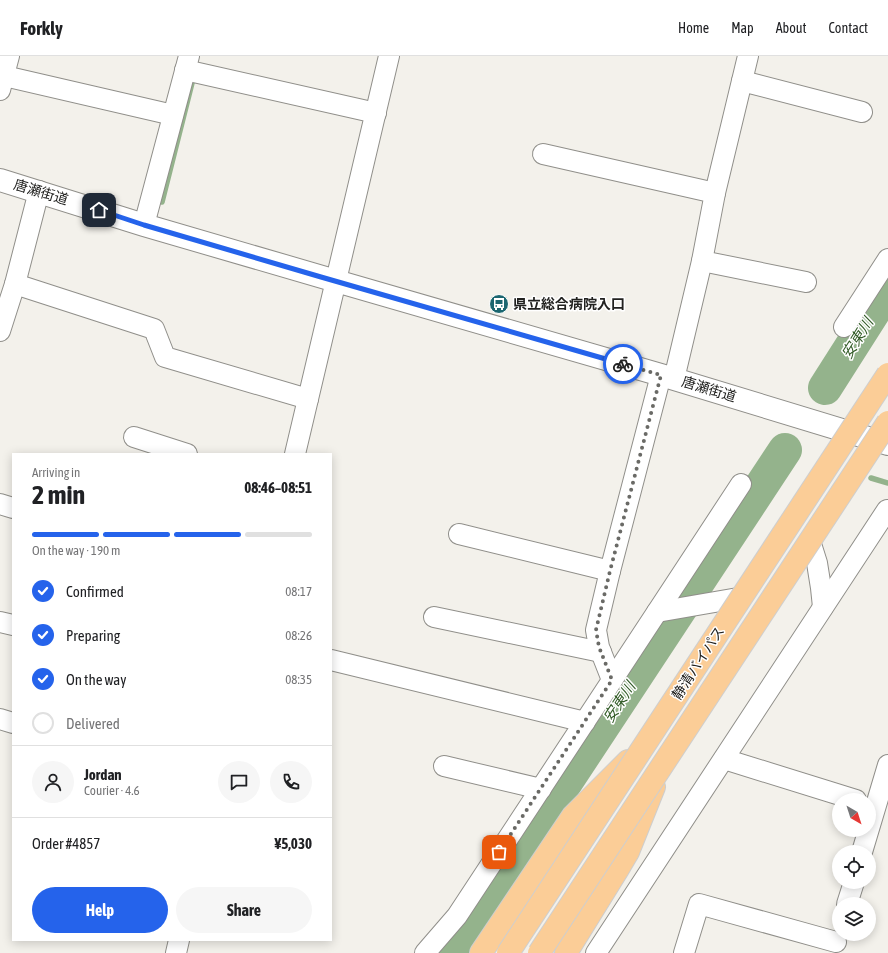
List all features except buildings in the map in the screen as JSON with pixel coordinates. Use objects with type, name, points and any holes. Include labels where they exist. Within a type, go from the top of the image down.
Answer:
[{"type":"highway","points":[[502,953],[888,369]]},
{"type":"highway","name":"静清バイパス","points":[[508,953],[888,374]]},
{"type":"highway","points":[[543,953],[656,782],[814,553],[885,433]]},
{"type":"highway","name":"静清バイパス","points":[[539,953],[885,433]]},
{"type":"highway","points":[[481,953],[573,816],[631,758]]},
{"type":"highway","points":[[566,952],[628,852],[656,782]]},
{"type":"street","points":[[9,56],[1,80],[173,115]]},
{"type":"street","points":[[295,453],[389,56]]},
{"type":"street","points":[[612,680],[599,647],[596,630],[610,571],[702,261],[715,193],[748,56]]},
{"type":"street","points":[[144,225],[187,63],[376,113]]},
{"type":"street","points":[[742,81],[862,112]]},
{"type":"street","points":[[543,154],[715,193]]},
{"type":"street","name":"唐瀬街道","points":[[0,180],[144,225],[668,377],[847,432],[885,433]]},
{"type":"street","points":[[0,332],[15,284],[39,191]]},
{"type":"street","points":[[844,327],[888,259]]},
{"type":"street","points":[[702,261],[806,282]]},
{"type":"street","points":[[15,284],[154,329],[165,357],[308,399]]},
{"type":"street","points":[[134,437],[184,453]]},
{"type":"street","points":[[425,953],[457,916],[741,484]]},
{"type":"street","points":[[0,504],[12,508]]},
{"type":"street","points":[[596,953],[887,510]]},
{"type":"street","points":[[458,534],[610,571]]},
{"type":"street","points":[[814,553],[825,568],[838,570],[849,566]]},
{"type":"street","points":[[814,553],[823,607]]},
{"type":"street","points":[[657,612],[738,598]]},
{"type":"street","points":[[434,617],[601,652]]},
{"type":"street","points":[[0,622],[12,625]]},
{"type":"street","points":[[332,660],[585,722]]},
{"type":"street","points":[[0,719],[12,723]]},
{"type":"street","points":[[724,758],[834,793]]},
{"type":"street","points":[[864,845],[878,807],[888,765]]},
{"type":"street","points":[[444,766],[541,788]]},
{"type":"street","points":[[684,953],[699,904],[836,942]]},
{"type":"street","points":[[176,953],[180,941]]},
{"type":"waterway","points":[[162,202],[193,79]]},
{"type":"waterway","name":"安東川","points":[[825,388],[888,289]]},
{"type":"waterway","name":"安東川","points":[[449,953],[462,938],[504,876],[785,450]]},
{"type":"waterway","points":[[871,478],[888,483]]},
{"type":"way so far","points":[[499,852],[612,680],[599,647],[596,630],[661,375],[623,364]]},
{"type":"place","name":"県立総合病院入口","points":[[499,304]]},
{"type":"route","points":[[99,210],[144,225],[623,364]]}]
